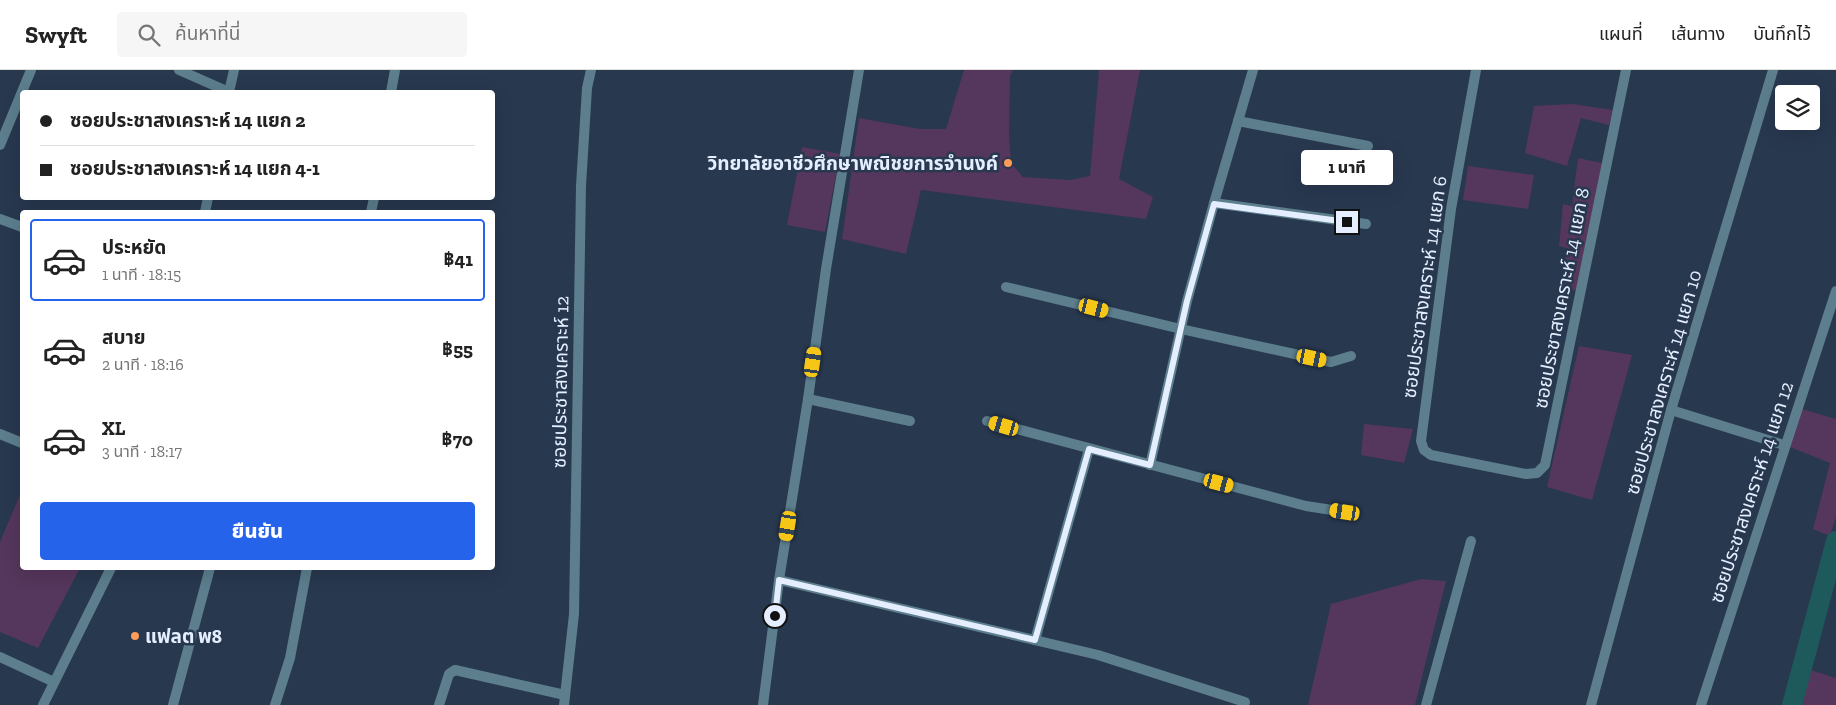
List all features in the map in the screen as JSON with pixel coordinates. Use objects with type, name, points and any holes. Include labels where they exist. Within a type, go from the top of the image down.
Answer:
[{"type":"street","points":[[23,90],[31,70]]},
{"type":"street","points":[[179,70],[224,90]]},
{"type":"street","points":[[229,90],[234,70]]},
{"type":"street","points":[[392,90],[395,70]]},
{"type":"street","name":"ซอยประชาสงเคราะห์ 12","points":[[565,700],[574,614],[581,186],[591,70]]},
{"type":"street","points":[[763,705],[779,580],[808,399],[826,269],[859,70]]},
{"type":"street","points":[[1150,465],[1181,329],[1214,204],[1253,70]]},
{"type":"street","name":"ซอยประชาสงเคราะห์ 14 แยก 6","points":[[1476,70],[1451,209],[1421,441],[1424,450],[1431,456],[1480,465]]},
{"type":"street","name":"ซอยประชาสงเคราะห์ 14 แยก 8","points":[[1480,465],[1526,474],[1537,473],[1545,465],[1626,70]]},
{"type":"street","name":"ซอยประชาสงเคราะห์ 14 แยก 10","points":[[1591,705],[1672,410],[1773,70]]},
{"type":"street","points":[[0,144],[20,96]]},
{"type":"street","points":[[1238,122],[1368,146]]},
{"type":"street","points":[[1214,204],[1366,224]]},
{"type":"street","points":[[0,219],[20,226]]},
{"type":"street","points":[[1006,287],[1181,329],[1331,362],[1351,356]]},
{"type":"street","name":"ซอยประชาสงเคราะห์ 14 แยก 12","points":[[1700,705],[1836,291]]},
{"type":"street","points":[[808,399],[910,421]]},
{"type":"street","points":[[1672,410],[1784,446]]},
{"type":"street","points":[[987,421],[1306,506],[1345,512]]},
{"type":"street","points":[[0,434],[20,442]]},
{"type":"street","points":[[1035,640],[1089,449]]},
{"type":"street","points":[[1426,705],[1471,541]]},
{"type":"street","points":[[43,705],[110,570]]},
{"type":"street","points":[[173,705],[209,570]]},
{"type":"street","points":[[275,705],[290,658],[308,570]]},
{"type":"street","points":[[779,580],[1098,655],[1245,702]]},
{"type":"street","points":[[0,657],[54,682]]},
{"type":"street","points":[[439,705],[445,681],[449,674],[456,670],[565,700]]},
{"type":"shaded area","points":[[964,70],[1013,70],[1010,76],[1009,134],[1011,163],[1023,177],[1070,180],[1090,176],[1099,70],[1140,70],[1119,179],[1153,197],[1146,219],[921,190],[906,254],[842,239],[859,118],[920,129],[946,129]]},
{"type":"shaded area","points":[[1572,104],[1613,110],[1609,125],[1581,118],[1567,166],[1525,153],[1534,106]]},
{"type":"shaded area","points":[[802,147],[840,154],[825,232],[787,225]]},
{"type":"shaded area","points":[[1578,158],[1602,163],[1578,291],[1561,287],[1567,248],[1559,246],[1563,204],[1572,206]]},
{"type":"shaded area","points":[[1468,166],[1534,175],[1528,209],[1463,200]]},
{"type":"shaded area","points":[[1579,346],[1632,355],[1592,500],[1547,487]]},
{"type":"shaded area","points":[[1802,409],[1836,419],[1836,516],[1830,536],[1813,529],[1830,463],[1790,447]]},
{"type":"shaded area","points":[[1364,424],[1413,429],[1404,463],[1361,455]]},
{"type":"shaded area","points":[[20,495],[20,570],[79,570],[38,648],[0,632],[0,542]]},
{"type":"shaded area","points":[[1421,579],[1446,581],[1415,705],[1308,705],[1331,604]]},
{"type":"shaded area","points":[[1807,669],[1836,678],[1836,705],[1803,705],[1798,703]]},
{"type":"waterway","points":[[1792,705],[1836,541]]},
{"type":"place","name":"วิทยาลัยอาชีวศึกษาพณิชยการจำนงค์","points":[[1008,163]]},
{"type":"place","name":"แฟลต พ8","points":[[135,636]]},
{"type":"route","points":[[775,616],[779,580],[1035,640],[1089,449],[1150,465],[1173,370],[1187,301],[1214,204],[1347,222]]}]
